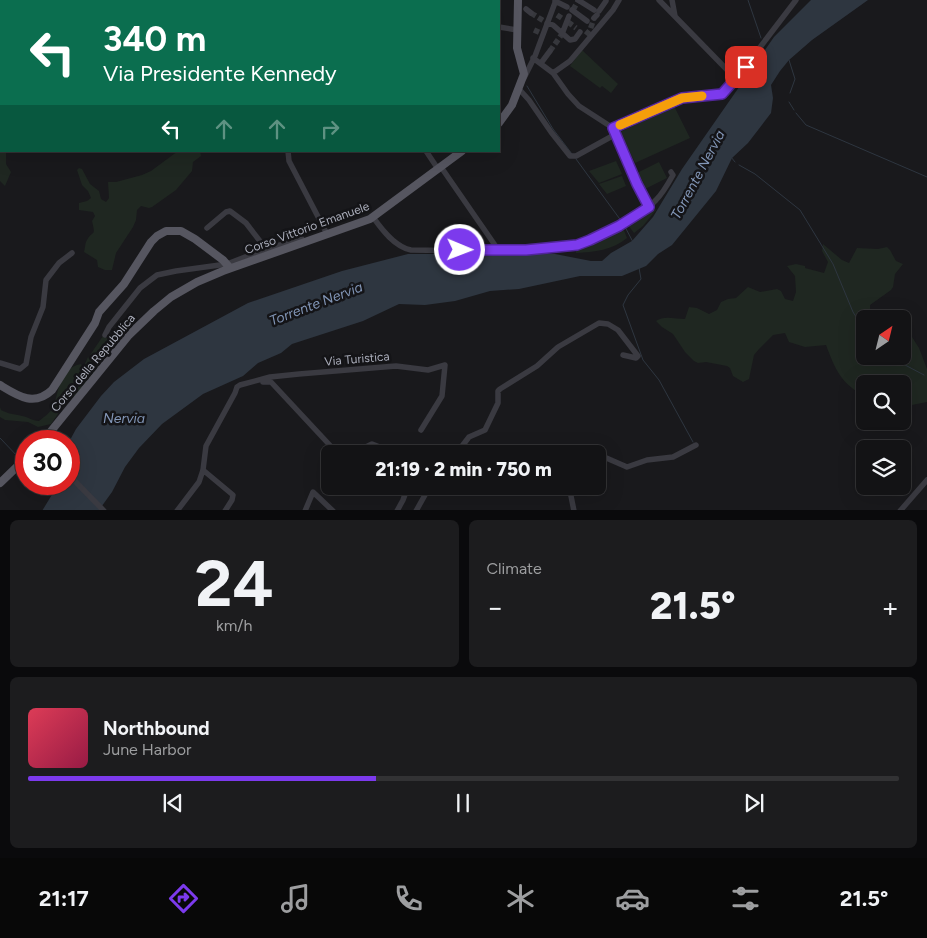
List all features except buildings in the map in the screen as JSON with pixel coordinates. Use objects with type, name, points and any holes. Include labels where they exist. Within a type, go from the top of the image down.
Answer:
[{"type":"main road","points":[[500,122],[509,110],[525,73],[517,48],[518,0]]},
{"type":"main road","name":"Corso Vittorio Emanuele","points":[[229,266],[373,217],[461,152]]},
{"type":"main road","points":[[0,385],[23,398],[32,399],[45,396],[52,390],[90,331],[99,312],[124,284],[151,242],[166,231],[181,231],[195,239],[229,266]]},
{"type":"main road","name":"Corso della Repubblica","points":[[52,430],[128,335],[164,301],[229,266]]},
{"type":"main road","points":[[0,483],[15,469]]},
{"type":"street","points":[[578,0],[596,14],[603,2]]},
{"type":"street","points":[[553,73],[570,61],[613,10],[619,0]]},
{"type":"street","points":[[659,0],[736,79]]},
{"type":"street","points":[[672,0],[675,16]]},
{"type":"street","points":[[521,86],[573,156],[614,131],[682,98],[721,97],[796,0]]},
{"type":"street","points":[[556,1],[566,14],[587,22]]},
{"type":"street","points":[[556,1],[566,14],[562,34]]},
{"type":"street","points":[[526,9],[531,14]]},
{"type":"street","points":[[525,73],[534,58],[547,23],[566,14]]},
{"type":"street","points":[[547,23],[553,25],[572,40],[575,39],[578,30],[589,38]]},
{"type":"street","points":[[500,27],[517,30]]},
{"type":"street","points":[[541,63],[550,51]]},
{"type":"street","points":[[534,58],[553,73],[579,106],[614,131],[649,207]]},
{"type":"street","points":[[288,152],[289,160],[326,233]]},
{"type":"street","points":[[427,152],[499,251]]},
{"type":"street","points":[[373,217],[395,242],[406,249],[499,251],[577,245],[619,226],[649,207],[665,189],[673,175],[671,172]]},
{"type":"street","points":[[208,228],[226,212],[230,211],[246,223],[266,249]]},
{"type":"street","points":[[106,335],[109,328],[140,288],[157,275],[176,270],[229,266],[266,249],[299,242]]},
{"type":"street","points":[[0,363],[14,369],[23,368],[31,337],[43,307],[46,280],[59,264],[72,254]]},
{"type":"street","points":[[463,445],[469,437],[486,430],[498,403],[498,391],[500,389],[537,366],[558,347],[595,324],[603,323],[613,326],[638,356],[636,358],[624,355]]},
{"type":"street","name":"Via Turistica","points":[[235,393],[240,385],[270,377],[396,366],[428,370],[445,365],[442,396],[421,430]]},
{"type":"street","points":[[177,510],[199,482],[203,470],[206,446],[235,393],[243,387],[271,382],[330,445]]},
{"type":"street","points":[[606,458],[627,467],[648,460],[672,457],[696,445]]},
{"type":"street","points":[[203,470],[233,495],[225,510]]},
{"type":"street","points":[[900,510],[927,480]]},
{"type":"street","points":[[80,487],[102,510]]},
{"type":"street","points":[[305,510],[313,492],[333,510]]},
{"type":"street","points":[[397,510],[405,495]]},
{"type":"street","points":[[416,510],[425,495]]},
{"type":"street","points":[[571,495],[574,510]]},
{"type":"shaded area","points":[[582,50],[618,84],[611,93],[602,86],[600,88],[570,66]]},
{"type":"shaded area","points":[[674,106],[690,138],[635,163],[620,132]]},
{"type":"shaded area","points":[[0,152],[6,152],[6,164],[11,172],[5,186],[0,181]]},
{"type":"shaded area","points":[[177,152],[200,152],[201,156],[193,162],[192,171],[176,190],[152,207],[141,206],[137,210],[136,220],[116,253],[112,270],[98,267],[97,260],[84,252],[86,241],[94,232],[92,221],[95,216],[93,212],[79,210],[79,203],[91,198],[88,191],[82,185],[77,170],[79,168],[82,169],[90,184],[99,191],[101,199],[106,202],[109,198],[108,182],[116,182],[151,171]]},
{"type":"shaded area","points":[[616,161],[622,174],[599,183],[589,171]]},
{"type":"shaded area","points":[[659,162],[667,178],[643,190],[635,174]]},
{"type":"shaded area","points":[[622,176],[626,186],[607,194],[599,184]]},
{"type":"shaded area","points":[[654,208],[656,210],[643,226],[634,233],[628,225]]},
{"type":"shaded area","points":[[623,228],[627,238],[622,242],[609,248],[576,253],[576,248]]},
{"type":"shaded area","points":[[823,244],[842,260],[849,263],[857,248],[878,249],[887,247],[896,261],[903,264],[895,274],[891,290],[870,305],[871,310],[856,310],[856,365],[911,365],[912,320],[912,337],[919,348],[927,369],[927,402],[911,405],[911,375],[856,375],[856,390],[844,381],[840,375],[826,345],[805,347],[789,342],[785,333],[773,335],[759,349],[754,355],[749,379],[743,382],[733,376],[730,368],[727,366],[694,361],[685,352],[673,334],[656,321],[666,318],[685,319],[689,307],[697,308],[709,314],[717,310],[721,302],[736,298],[748,287],[760,292],[777,289],[781,291],[785,299],[793,301],[796,292],[795,276],[787,266],[796,264],[824,273],[828,262],[822,251]]},
{"type":"shaded area","points":[[103,336],[113,342],[100,362],[90,355]]},
{"type":"shaded area","points":[[88,357],[98,367],[73,399],[70,397]]},
{"type":"shaded area","points":[[81,364],[82,366],[68,399],[51,424],[38,427],[28,422],[5,420],[0,417],[0,407],[1,410],[6,412],[39,421],[52,409],[64,375],[68,370]]},
{"type":"water","points":[[811,0],[868,0],[812,40],[789,60],[771,85],[773,98],[771,113],[748,143],[732,158],[716,191],[672,245],[658,254],[646,266],[622,276],[580,276],[519,289],[490,291],[455,301],[425,305],[399,304],[363,321],[292,344],[281,353],[258,363],[243,376],[203,394],[162,424],[139,448],[125,467],[112,492],[99,510],[43,510],[52,495],[80,495],[80,430],[75,430],[114,382],[144,359],[248,303],[342,271],[408,254],[555,254],[591,261],[602,261],[611,253],[632,241],[653,217],[682,169],[774,37]]},
{"type":"waterway","points":[[748,0],[761,38]]},
{"type":"waterway","points":[[789,60],[795,79],[790,93]]},
{"type":"waterway","points":[[527,86],[553,129],[572,154]]},
{"type":"waterway","points":[[789,102],[794,110]]},
{"type":"waterway","points":[[796,113],[806,125],[927,177]]},
{"type":"waterway","points":[[731,157],[735,162]]},
{"type":"waterway","points":[[576,159],[622,222]]},
{"type":"waterway","points":[[739,165],[755,174],[800,210],[833,264],[856,317]]},
{"type":"waterway","points":[[624,225],[633,242]]},
{"type":"waterway","points":[[639,268],[641,279],[628,295],[623,305],[643,360],[659,380],[693,442]]},
{"type":"waterway","points":[[905,365],[924,375]]},
{"type":"waterway","points":[[0,438],[15,454]]},
{"type":"tunnel","points":[[573,10],[578,1]]},
{"type":"tunnel","points":[[531,13],[547,23]]},
{"type":"tunnel","points":[[557,15],[563,19]]},
{"type":"tunnel","points":[[586,35],[594,18]]},
{"type":"tunnel","points":[[568,22],[576,28]]},
{"type":"tunnel","points":[[534,30],[543,34]]},
{"type":"tunnel","points":[[550,51],[562,34]]},
{"type":"slow traffic","points":[[620,125],[682,98],[702,96]]},
{"type":"route","points":[[460,250],[526,250],[577,245],[619,226],[649,207],[613,128],[682,98],[722,94],[746,67]]},
{"type":"water label","name":"Torrente Nervia","points":[[698,175]]},
{"type":"water label","name":"Torrente Nervia","points":[[316,304]]},
{"type":"water label","name":"Nervia","points":[[124,418]]}]
